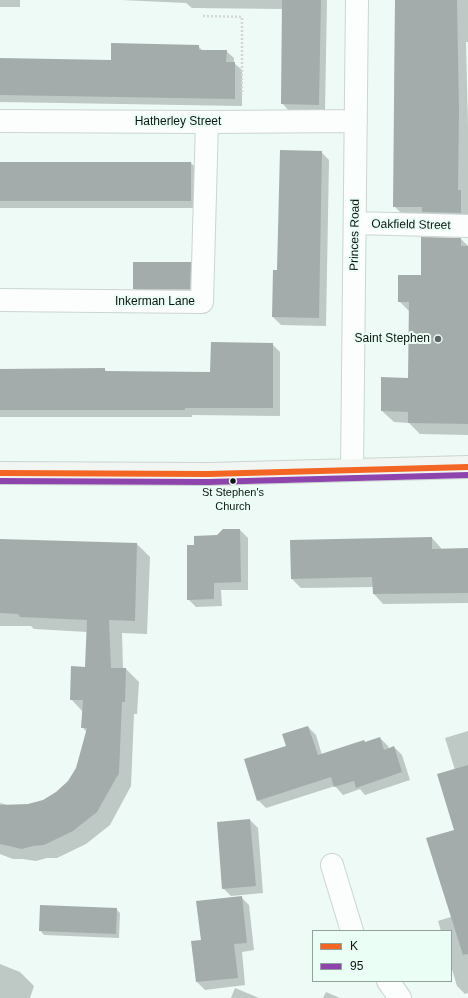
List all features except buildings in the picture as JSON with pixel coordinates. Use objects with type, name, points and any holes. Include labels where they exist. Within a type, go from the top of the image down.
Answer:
[{"type":"street","name":"Princes Road","points":[[352,470],[357,0]]},
{"type":"street","name":"Hatherley Street","points":[[0,121],[356,121]]},
{"type":"street","name":"Inkerman Lane","points":[[0,300],[202,302],[207,122]]},
{"type":"street","name":"Oakfield Street","points":[[355,223],[468,226]]},
{"type":"street","points":[[0,473],[208,474],[468,467]]},
{"type":"street","points":[[332,865],[352,930]]},
{"type":"street","points":[[389,982],[400,998]]},
{"type":"path","points":[[203,16],[242,17],[241,122]]},
{"type":"transit line","name":"K","points":[[0,473],[208,474],[468,467]]},
{"type":"transit line","name":"95","points":[[0,481],[208,482],[468,475]]},
{"type":"place","name":"Saint Stephen","points":[[438,339]]},
{"type":"place","name":"St Stephen's Church","points":[[233,481]]}]
